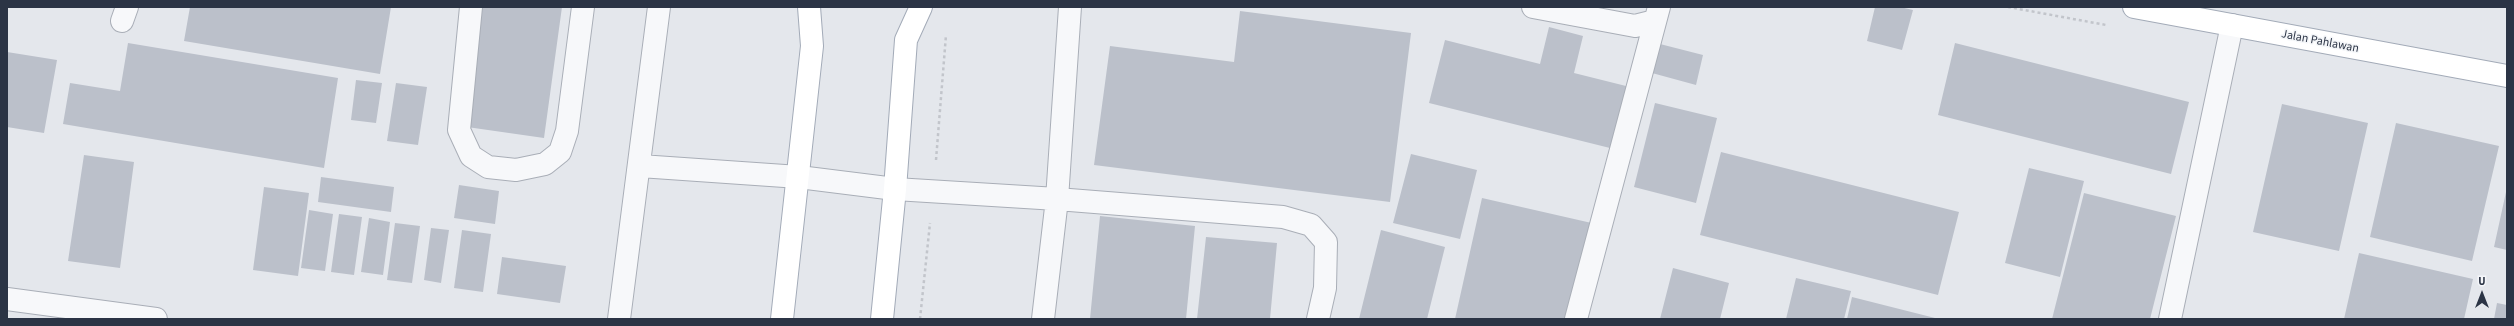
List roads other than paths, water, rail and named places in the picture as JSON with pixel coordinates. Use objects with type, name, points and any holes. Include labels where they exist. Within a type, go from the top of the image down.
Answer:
[{"type":"main road","points":[[782,319],[799,177],[812,46],[809,7]]},
{"type":"main road","points":[[882,319],[895,189],[907,7]]},
{"type":"main road","points":[[906,40],[921,7]]},
{"type":"main road","name":"Jalan Pahlawan","points":[[2134,7],[2507,76]]},
{"type":"street","points":[[471,7],[459,130],[471,156],[488,167],[516,170],[545,164],[560,152],[567,131],[584,7]]},
{"type":"street","points":[[619,319],[640,166],[659,7]]},
{"type":"street","points":[[1043,319],[1057,199],[1070,7]]},
{"type":"street","points":[[1533,7],[1635,26],[1657,14]]},
{"type":"street","points":[[1576,319],[1657,14]]},
{"type":"street","points":[[2170,319],[2232,25]]},
{"type":"street","points":[[640,166],[799,177],[895,189],[1057,199],[1282,217],[1312,225],[1326,242],[1325,288],[1318,319]]},
{"type":"street","points":[[7,299],[156,319]]}]
